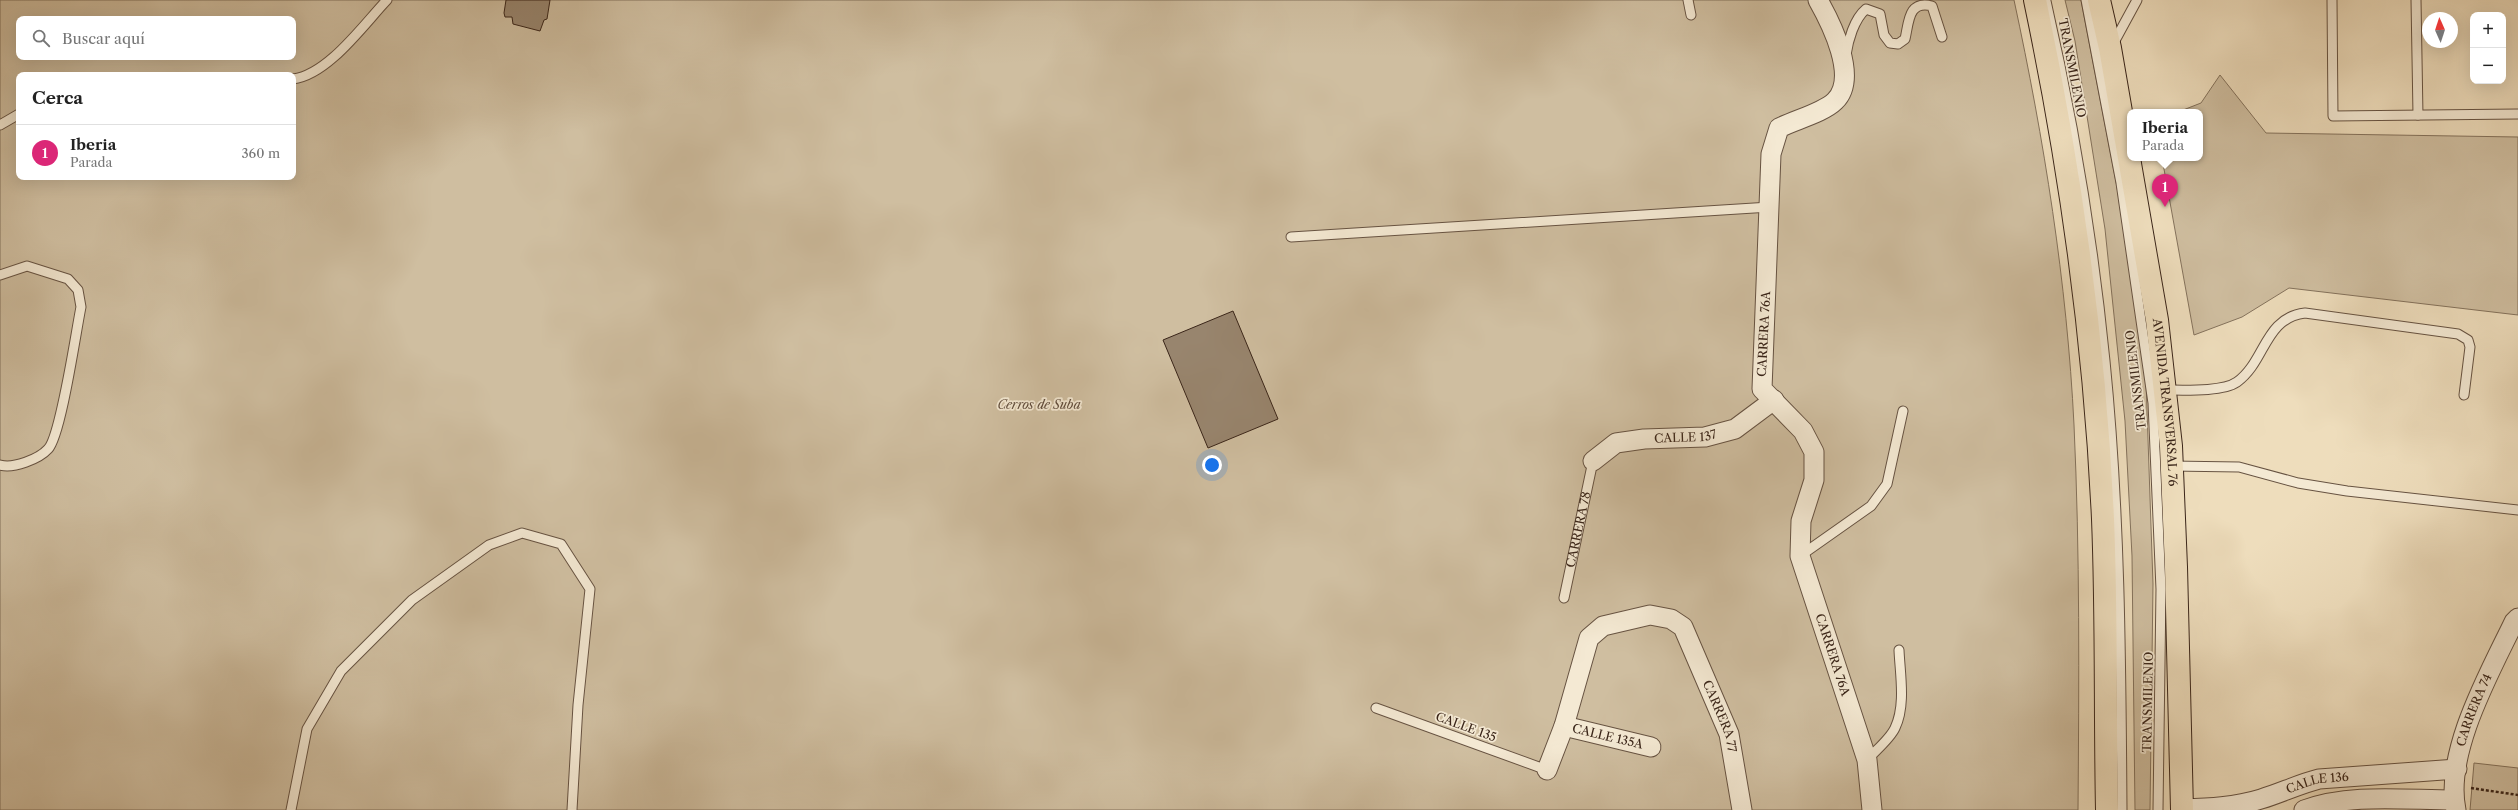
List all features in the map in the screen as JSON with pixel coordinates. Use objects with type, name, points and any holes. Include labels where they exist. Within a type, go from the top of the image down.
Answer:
[{"type":"main road","points":[[2035,0],[2071,190],[2084,290],[2098,441],[2103,520],[2107,810]]},
{"type":"main road","name":"AVENIDA TRANSVERSAL 76","points":[[2099,0],[2110,48],[2127,146]]},
{"type":"main road","name":"AVENIDA TRANSVERSAL 76","points":[[2130,161],[2157,320],[2172,466],[2182,809]]},
{"type":"street","points":[[1818,0],[1833,27],[1844,66]]},
{"type":"street","name":"CARRERA 76A","points":[[1844,66],[1843,88],[1835,101],[1779,128],[1771,154],[1770,207],[1761,372],[1762,389],[1803,431],[1814,452],[1814,480],[1801,521],[1800,556],[1867,760],[1872,810]]},
{"type":"street","name":"CALLE 137","points":[[1593,461],[1616,443],[1644,439],[1706,437],[1735,429],[1774,400]]},
{"type":"street","name":"CARRERA 77","points":[[1564,726],[1589,638],[1603,626],[1650,615],[1671,619],[1683,627],[1729,734],[1742,810]]},
{"type":"street","name":"CARRERA 74","points":[[2455,791],[2468,718],[2514,622],[2518,618]]},
{"type":"street","points":[[1547,770],[1564,726]]},
{"type":"street","name":"CALLE 135A","points":[[1564,726],[1651,747]]},
{"type":"street","points":[[2364,799],[2366,776]]},
{"type":"street","name":"CALLE 136","points":[[2182,809],[2231,806],[2261,799],[2300,784],[2319,779],[2366,776],[2455,791]]},
{"type":"street","name":"CALLE 136","points":[[2304,810],[2320,805],[2364,799],[2455,791]]},
{"type":"lane","points":[[296,78],[301,78],[331,60],[387,0]]},
{"type":"lane","points":[[1688,0],[1691,15]]},
{"type":"lane","name":"TRANSMILENIO","points":[[2046,0],[2082,190],[2105,360],[2118,560],[2122,810]]},
{"type":"lane","name":"TRANSMILENIO","points":[[2086,0],[2122,183],[2153,403],[2161,589],[2158,810]]},
{"type":"lane","points":[[2110,48],[2137,0]]},
{"type":"lane","points":[[2332,0],[2333,116],[2518,114]]},
{"type":"lane","points":[[2416,0],[2418,115]]},
{"type":"lane","points":[[1844,66],[1848,45],[1861,14],[1866,9],[1872,9],[1880,14],[1884,35],[1890,43],[1898,44],[1905,39],[1910,12],[1915,6],[1924,3],[1932,6],[1942,38]]},
{"type":"lane","points":[[0,125],[16,116]]},
{"type":"lane","points":[[1291,237],[1770,207]]},
{"type":"lane","points":[[0,275],[27,266],[68,279],[78,290],[81,307],[58,428],[48,449],[23,464],[0,465]]},
{"type":"lane","points":[[2165,390],[2221,388],[2237,382],[2249,370],[2281,322],[2291,315],[2305,313],[2458,334],[2468,340],[2470,347],[2464,395]]},
{"type":"lane","points":[[1800,556],[1871,506],[1887,484],[1904,411]]},
{"type":"lane","name":"CARRERA 78","points":[[1564,598],[1593,461]]},
{"type":"lane","points":[[2172,466],[2239,467],[2319,487],[2518,510]]},
{"type":"lane","points":[[291,810],[307,729],[341,671],[412,600],[489,545],[522,533],[561,544],[590,589],[578,705],[572,810]]},
{"type":"lane","points":[[1867,760],[1895,729],[1899,716],[1901,694],[1898,650]]},
{"type":"lane","name":"CALLE 135","points":[[1376,708],[1547,770]]},
{"type":"path","points":[[2455,791],[2518,795]]},
{"type":"green space","name":"Cerros de Suba","points":[[0,0],[2014,0],[2035,105],[2053,211],[2071,372],[2076,473],[2078,569],[2078,810],[0,810]]},
{"type":"green space","points":[[2065,0],[2081,0],[2117,187],[2146,381],[2153,584],[2150,810],[2135,810],[2132,556],[2125,421],[2105,229],[2075,41]]},
{"type":"green space","points":[[2220,75],[2266,133],[2518,137],[2518,315],[2289,288],[2242,317],[2194,335],[2163,161],[2203,161],[2203,109],[2186,109],[2201,103]]},
{"type":"green space","points":[[2474,763],[2518,768],[2518,810],[2470,810]]},
{"type":"building","points":[[506,0],[550,0],[547,19],[544,20],[540,31],[513,24],[512,17],[505,17],[504,13]]},
{"type":"building","points":[[1233,311],[1278,419],[1208,448],[1163,340]]},
{"type":"place","name":"Iberia","points":[[2165,207]]}]
